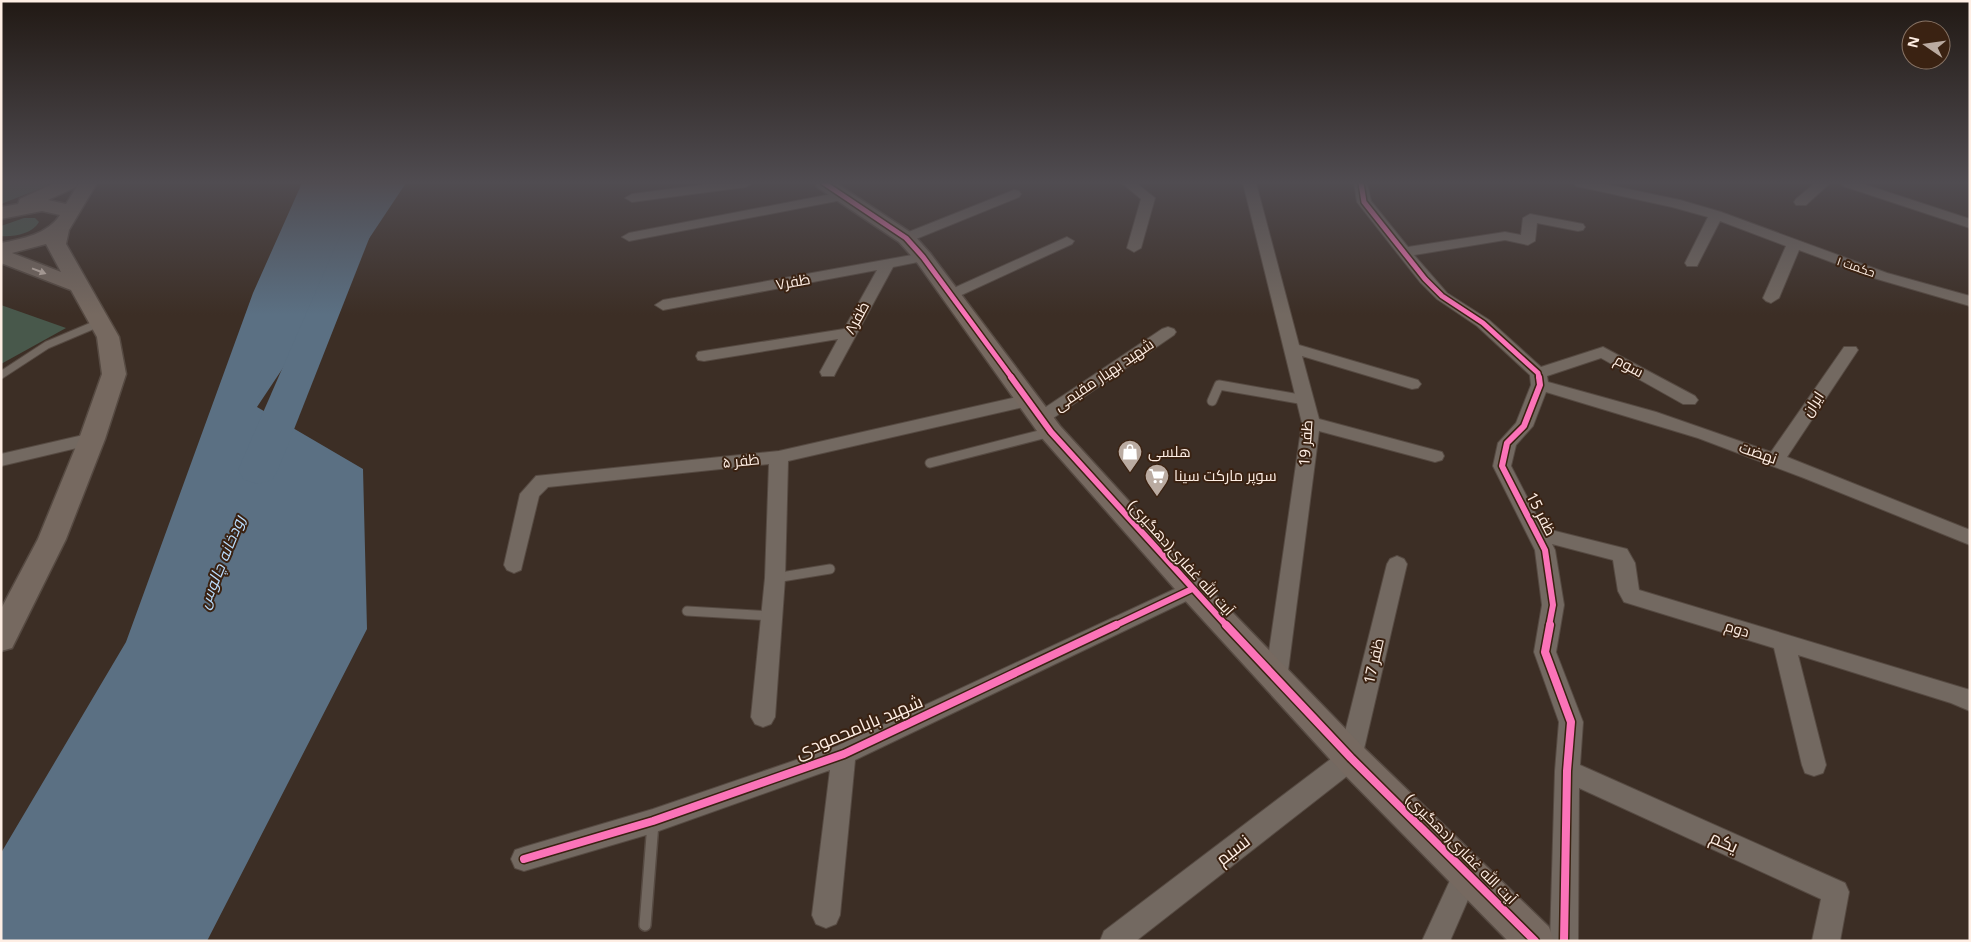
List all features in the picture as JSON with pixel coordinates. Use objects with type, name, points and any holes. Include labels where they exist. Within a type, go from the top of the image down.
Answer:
[{"type":"street","points":[[1,249],[34,241],[56,227]]},
{"type":"street","points":[[1,639],[52,539],[92,439],[114,374],[108,337],[77,285],[56,244],[63,227]]},
{"type":"street","points":[[629,237],[669,227]]},
{"type":"street","name":"آیت الله غفاری(دهگیری)","points":[[885,227],[914,248],[1039,417],[1192,589],[1351,758],[1536,941]]},
{"type":"street","name":"ظفر۷","points":[[663,305],[886,265],[953,227]]},
{"type":"street","points":[[1134,248],[1140,227]]},
{"type":"street","name":"ظفر 19","points":[[1260,227],[1311,423],[1276,679]]},
{"type":"street","points":[[1385,227],[1425,279],[1442,296],[1484,323],[1539,379]]},
{"type":"street","points":[[1406,252],[1505,236],[1528,241],[1529,227]]},
{"type":"street","points":[[1692,263],[1710,227]]},
{"type":"street","name":"حکمت ۱","points":[[1747,227],[1882,276],[1970,301]]},
{"type":"street","points":[[950,295],[1067,241]]},
{"type":"street","points":[[1770,298],[1794,245]]},
{"type":"street","points":[[1,256],[77,285]]},
{"type":"street","name":"ظفر۸","points":[[828,372],[886,265]]},
{"type":"street","name":"شهید بهیار مقیمی","points":[[1039,417],[1168,332]]},
{"type":"street","points":[[704,356],[848,333]]},
{"type":"street","points":[[1292,348],[1412,384]]},
{"type":"street","name":"ایران","points":[[1776,459],[1850,350]]},
{"type":"street","name":"سوم","points":[[1539,379],[1603,352],[1689,400]]},
{"type":"street","name":"نهضت","points":[[1539,379],[1776,459],[1970,538]]},
{"type":"street","name":"ظفر 15","points":[[1539,379],[1524,426],[1506,443],[1502,466],[1545,550],[1553,605],[1545,652],[1571,722],[1567,771],[1564,941]]},
{"type":"street","name":"ظفر ۵","points":[[514,566],[530,494],[543,481],[779,457],[1039,417]]},
{"type":"street","points":[[1311,423],[1434,456]]},
{"type":"street","points":[[1,460],[92,439]]},
{"type":"street","points":[[763,717],[775,578],[779,457]]},
{"type":"street","name":"دوم","points":[[1536,533],[1620,554],[1624,559],[1627,590],[1631,596],[1784,644],[1958,695],[1970,701]]},
{"type":"street","name":"ظفر 17","points":[[1351,758],[1397,564]]},
{"type":"street","name":"شهید بابامحمودی","points":[[524,859],[653,821],[844,754],[1192,589]]},
{"type":"street","points":[[1784,644],[1814,765]]},
{"type":"street","points":[[826,915],[844,754]]},
{"type":"street","name":"نسیم","points":[[1114,941],[1351,758]]},
{"type":"street","name":"یکم","points":[[1567,771],[1836,892],[1826,941]]},
{"type":"street","points":[[1436,941],[1467,872]]},
{"type":"lane","points":[[1,375],[47,345],[99,322]]},
{"type":"lane","points":[[1212,401],[1219,385],[1305,400]]},
{"type":"lane","points":[[930,463],[1039,417]]},
{"type":"lane","points":[[775,578],[830,569]]},
{"type":"lane","points":[[687,611],[772,616]]},
{"type":"lane","points":[[645,925],[653,821]]},
{"type":"green space","points":[[1,227],[35,227],[22,234],[1,236]]},
{"type":"green space","points":[[1,305],[66,328],[1,364]]},
{"type":"water","points":[[282,227],[377,227],[257,407],[363,469],[367,629],[207,941],[1,941],[1,853],[126,642],[253,293]]},
{"type":"waterway","name":"رودخانه چالوس","points":[[258,470],[359,227]]},
{"type":"cycle path","points":[[890,227],[906,238],[923,257],[1051,432],[1192,589],[1351,758],[1535,941]]},
{"type":"cycle path","points":[[1384,227],[1425,279],[1442,296],[1483,323],[1538,373],[1540,385],[1524,426],[1507,443],[1502,466],[1545,550],[1553,605],[1545,652],[1571,722],[1567,771],[1564,941]]},
{"type":"cycle path","points":[[524,859],[653,821],[844,754],[1192,589]]},
{"type":"place","name":"هلسی","points":[[1130,473]]},
{"type":"place","name":"سوپر مارکت سینا","points":[[1157,497]]}]
